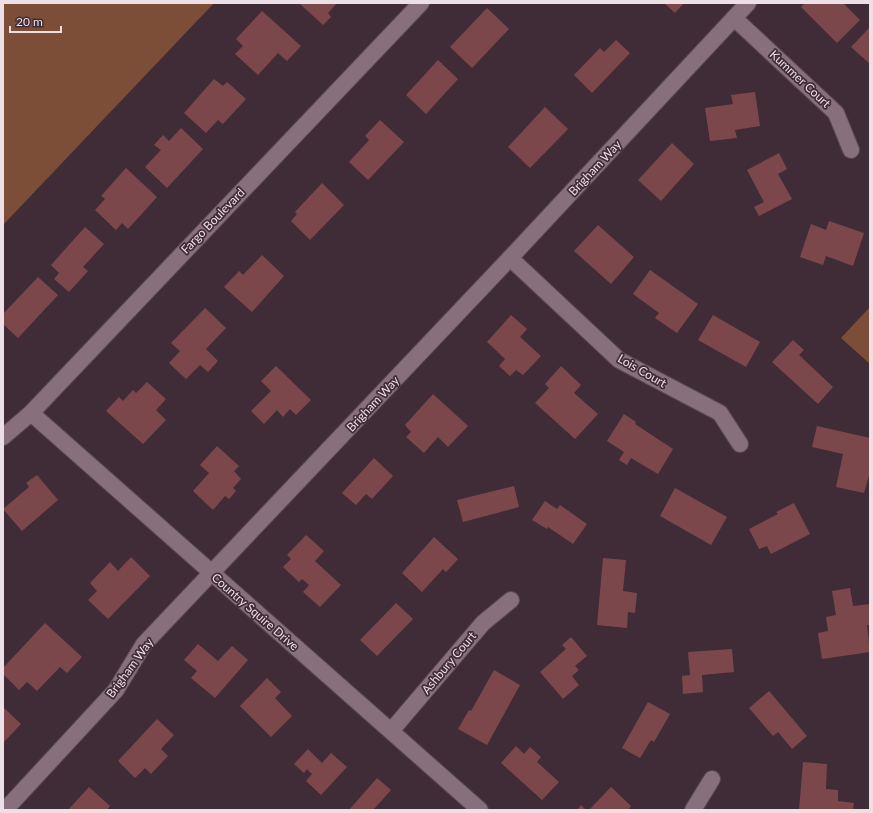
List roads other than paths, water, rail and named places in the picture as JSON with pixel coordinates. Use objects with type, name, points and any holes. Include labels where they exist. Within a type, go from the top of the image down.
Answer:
[{"type":"street","name":"Fargo Boulevard","points":[[3,437],[31,414],[421,3]]},
{"type":"street","name":"Brigham Way","points":[[5,810],[116,690],[144,644],[510,258],[748,3]]},
{"type":"street","name":"Kummer Court","points":[[734,18],[836,113],[851,150]]},
{"type":"street","name":"Lois Court","points":[[510,258],[619,360],[720,413],[740,444]]},
{"type":"street","name":"Country Squire Drive","points":[[31,414],[480,810]]},
{"type":"street","name":"Ashbury Court","points":[[391,731],[483,622],[511,600]]},
{"type":"street","points":[[693,810],[712,779]]}]
